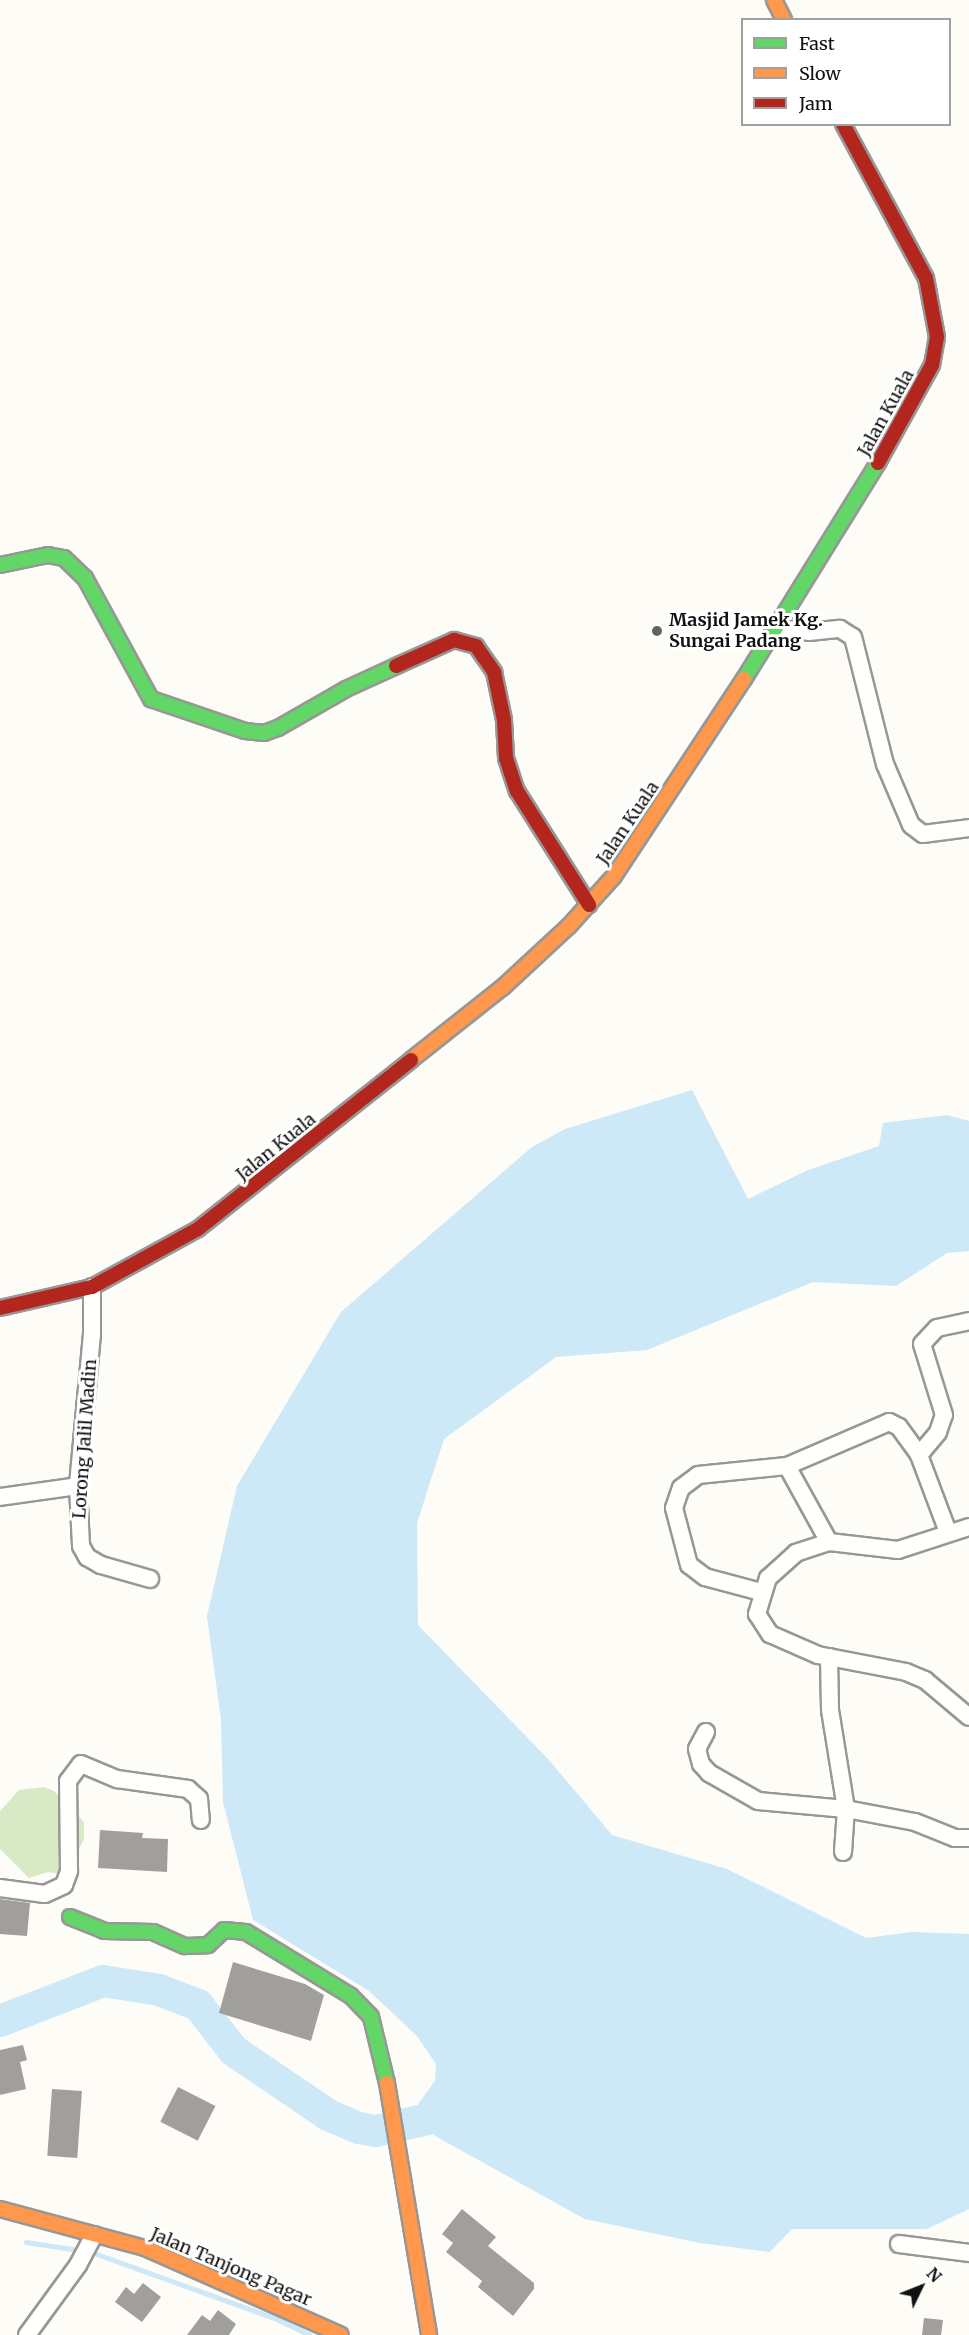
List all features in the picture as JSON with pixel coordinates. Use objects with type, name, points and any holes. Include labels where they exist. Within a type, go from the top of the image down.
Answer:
[{"type":"main road","points":[[774,0],[783,18]]},
{"type":"main road","name":"Jalan Kuala","points":[[0,1308],[92,1287],[158,1254],[237,1201],[502,988],[589,905],[644,832],[778,628],[919,395],[932,365],[937,337],[926,278],[844,126]]},
{"type":"main road","points":[[0,565],[48,555],[64,558],[85,578],[151,699],[245,731],[264,733],[278,728],[346,689],[454,640],[477,646],[494,672],[504,720],[506,758],[517,790],[589,905]]},
{"type":"main road","points":[[70,1917],[104,1932],[153,1932],[185,1946],[208,1945],[224,1930],[246,1932],[351,1996],[371,2016],[381,2047],[429,2335]]},
{"type":"main road","name":"Jalan Tanjong Pagar","points":[[0,2209],[145,2248],[188,2265],[341,2335]]},
{"type":"street","points":[[778,628],[809,632],[840,629],[854,637],[885,764],[916,831],[929,834],[969,828]]},
{"type":"street","name":"Lorong Jalil Madin","points":[[92,1287],[92,1334],[78,1486],[79,1530],[87,1557],[100,1565],[150,1580]]},
{"type":"street","points":[[919,1455],[938,1432],[944,1415],[922,1344],[937,1328],[969,1321]]},
{"type":"street","points":[[761,1592],[694,1570],[687,1559],[674,1508],[681,1488],[698,1475],[786,1466],[889,1422],[899,1427],[919,1455],[948,1532]]},
{"type":"street","points":[[786,1466],[829,1542]]},
{"type":"street","points":[[0,1497],[78,1486]]},
{"type":"street","points":[[969,1527],[948,1532],[916,1547],[898,1550],[829,1542],[782,1562],[761,1592],[757,1614],[764,1630],[829,1658],[906,1672],[925,1680],[969,1717]]},
{"type":"street","points":[[829,1658],[830,1710],[846,1809],[843,1852]]},
{"type":"street","points":[[706,1732],[697,1749],[701,1764],[742,1794],[758,1801],[846,1809],[915,1822],[956,1838],[969,1838]]},
{"type":"street","points":[[0,1888],[45,1894],[64,1885],[69,1871],[68,1781],[81,1764],[117,1779],[189,1789],[199,1798],[201,1820]]},
{"type":"street","points":[[27,2335],[78,2265],[94,2235]]},
{"type":"street","points":[[899,2244],[969,2253]]},
{"type":"green space","points":[[44,1787],[54,1791],[84,1822],[84,1839],[70,1867],[59,1874],[48,1872],[29,1878],[0,1849],[0,1811],[19,1790]]},
{"type":"water","points":[[692,1090],[748,1199],[808,1170],[879,1146],[883,1123],[947,1115],[969,1121],[969,1251],[947,1253],[896,1286],[813,1282],[647,1350],[556,1357],[444,1439],[417,1523],[418,1625],[549,1760],[612,1835],[727,1869],[866,1938],[912,1932],[969,1934],[969,2209],[927,2229],[792,2229],[770,2252],[700,2243],[585,2219],[435,2136],[418,2104],[435,2081],[436,2064],[417,2036],[369,1991],[253,1920],[223,1802],[221,1720],[207,1616],[237,1486],[341,1312],[532,1147],[565,1129]]},
{"type":"building","points":[[100,1830],[143,1833],[142,1838],[168,1839],[167,1872],[98,1868]]},
{"type":"building","points":[[0,1899],[30,1903],[27,1936],[0,1934]]},
{"type":"building","points":[[233,1962],[305,1984],[324,1995],[311,2041],[219,2013]]},
{"type":"building","points":[[23,2045],[27,2060],[20,2062],[26,2089],[0,2095],[0,2050]]},
{"type":"building","points":[[178,2087],[215,2106],[198,2141],[160,2122]]},
{"type":"building","points":[[52,2089],[82,2091],[77,2158],[47,2156]]},
{"type":"building","points":[[462,2209],[496,2237],[488,2246],[534,2283],[534,2289],[513,2316],[478,2287],[482,2281],[446,2252],[453,2243],[442,2234]]},
{"type":"building","points":[[143,2283],[161,2297],[142,2322],[115,2302],[126,2287],[134,2294]]},
{"type":"building","points":[[218,2310],[236,2324],[229,2335],[187,2335],[202,2315],[210,2321]]},
{"type":"building","points":[[924,2318],[943,2320],[941,2335],[922,2335]]},
{"type":"waterway","points":[[0,2021],[103,1981],[159,1990],[198,2005],[234,2051],[328,2115],[359,2128],[376,2131],[441,2116],[460,2096]]},
{"type":"waterway","points":[[26,2242],[91,2252],[272,2317],[310,2335]]},
{"type":"traffic: fast","points":[[744,679],[878,463]]},
{"type":"traffic: fast","points":[[0,565],[48,555],[64,558],[85,578],[151,699],[245,731],[264,733],[278,728],[346,689],[396,666]]},
{"type":"traffic: fast","points":[[70,1917],[104,1931],[153,1932],[185,1946],[208,1945],[224,1930],[246,1932],[351,1996],[371,2017],[387,2083]]},
{"type":"traffic: slow","points":[[774,0],[783,18]]},
{"type":"traffic: slow","points":[[411,1060],[502,988],[569,926],[614,876],[744,679]]},
{"type":"traffic: slow","points":[[387,2083],[429,2335]]},
{"type":"traffic: slow","points":[[0,2209],[145,2248],[341,2335]]},
{"type":"traffic: jam","points":[[844,126],[926,278],[937,337],[932,365],[878,463]]},
{"type":"traffic: jam","points":[[396,666],[454,640],[476,646],[494,672],[504,720],[506,758],[517,791],[589,905]]},
{"type":"traffic: jam","points":[[0,1308],[92,1287],[198,1229],[411,1060]]},
{"type":"place","name":"Masjid Jamek Kg. Sungai Padang","points":[[657,631]]}]
